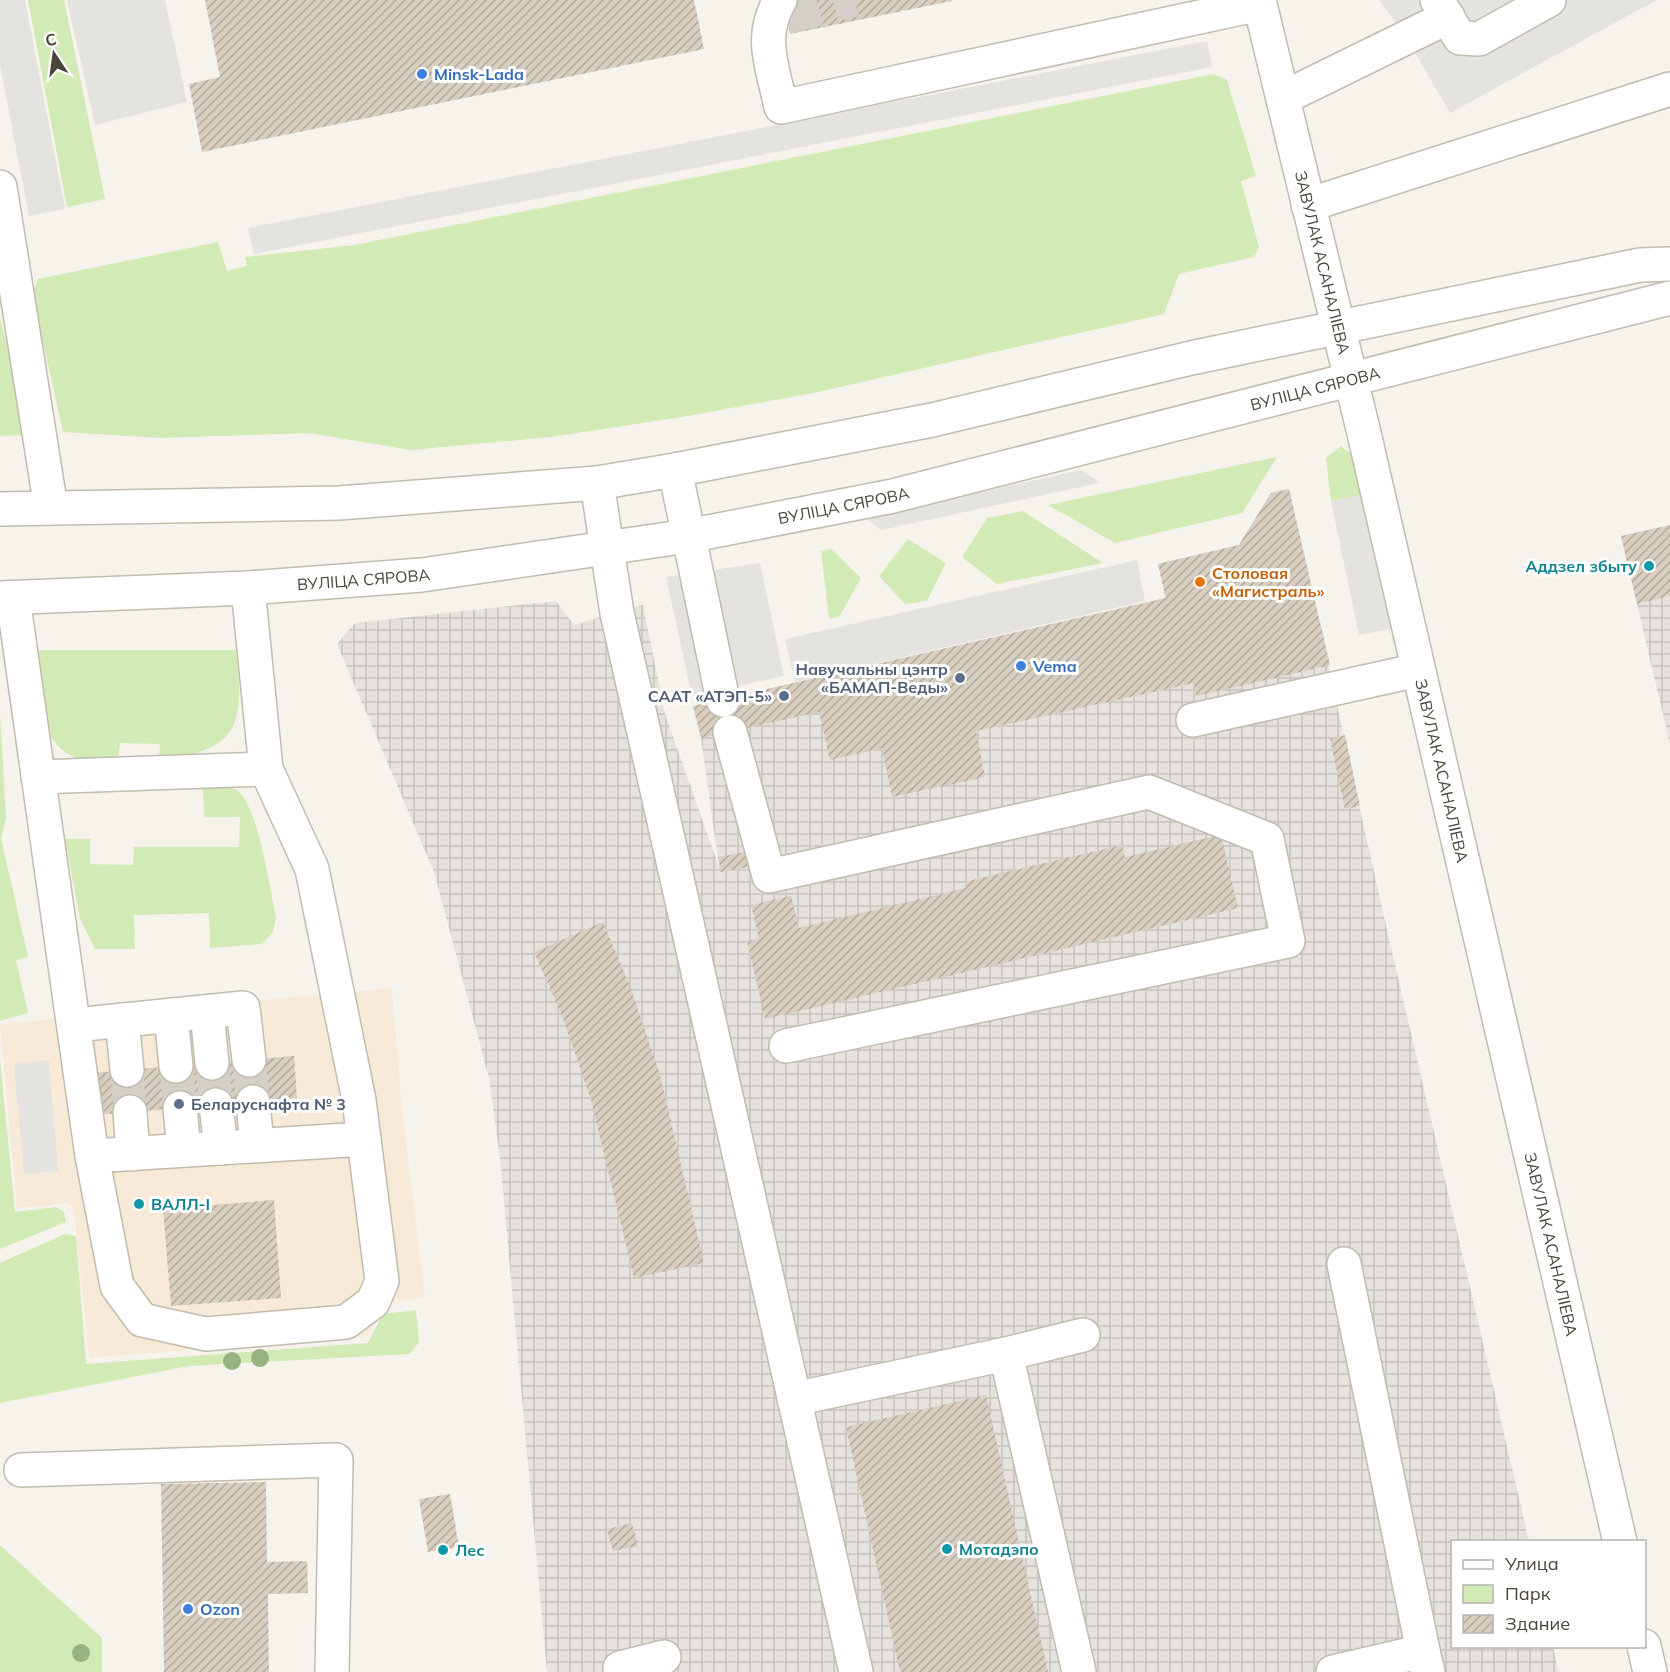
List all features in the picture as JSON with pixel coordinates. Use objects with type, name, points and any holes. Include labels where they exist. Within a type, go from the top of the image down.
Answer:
[{"type":"street","points":[[1283,98],[1442,8],[1460,38],[1479,39],[1549,0]]},
{"type":"street","points":[[778,18],[782,107],[1259,2]]},
{"type":"street","name":"ЗАВУЛАК АСАНАЛІЕВА","points":[[1259,2],[1351,380],[1620,1540]]},
{"type":"street","points":[[1308,205],[1670,89]]},
{"type":"street","points":[[0,187],[51,507]]},
{"type":"street","points":[[0,509],[339,503],[597,483],[932,420],[1191,358],[1640,265],[1670,264]]},
{"type":"street","name":"ВУЛІЦА СЯРОВА","points":[[7,598],[248,588],[422,575],[688,536],[893,496],[1670,298]]},
{"type":"street","points":[[675,470],[723,700]]},
{"type":"street","points":[[597,483],[617,613],[856,1672]]},
{"type":"street","points":[[7,598],[38,777],[92,1156],[117,1286],[142,1320],[206,1334],[346,1322],[373,1302],[382,1281],[359,1100],[312,869],[266,769],[248,588]]},
{"type":"street","points":[[1193,720],[1418,670]]},
{"type":"street","points":[[730,732],[769,876],[1149,792],[1268,839],[1288,941],[786,1046]]},
{"type":"street","points":[[38,777],[266,769]]},
{"type":"street","points":[[75,1025],[243,1008],[249,1060]]},
{"type":"street","points":[[207,1012],[212,1063]]},
{"type":"street","points":[[171,1015],[176,1066]]},
{"type":"street","points":[[123,1020],[127,1070]]},
{"type":"street","points":[[253,1102],[257,1145]]},
{"type":"street","points":[[216,1105],[221,1148]]},
{"type":"street","points":[[180,1108],[184,1150]]},
{"type":"street","points":[[130,1112],[133,1154]]},
{"type":"street","points":[[92,1156],[364,1139]]},
{"type":"street","points":[[1333,1672],[1426,1662],[1344,1264]]},
{"type":"street","points":[[794,1399],[1006,1354],[1083,1335]]},
{"type":"street","points":[[1006,1354],[1079,1672]]},
{"type":"street","points":[[21,1470],[336,1460],[332,1672]]},
{"type":"street","points":[[1644,1648],[1650,1672]]},
{"type":"street","points":[[621,1672],[620,1668],[664,1657]]},
{"type":"shaded area","points":[[0,0],[25,0],[65,209],[29,216],[0,65]]},
{"type":"shaded area","points":[[67,0],[165,0],[187,102],[95,125]]},
{"type":"shaded area","points":[[1379,0],[1657,0],[1450,113],[1406,37]]},
{"type":"shaded area","points":[[1207,41],[1212,67],[254,254],[248,228]]},
{"type":"shaded area","points":[[1082,470],[1099,483],[881,530],[864,517]]},
{"type":"shaded area","points":[[1289,489],[1387,930],[1529,1540],[1451,1540],[1451,1648],[1553,1648],[1559,1672],[547,1672],[500,1158],[489,1078],[434,872],[337,644],[355,623],[556,601],[574,625],[643,605],[665,714],[719,867],[701,738],[693,706],[1165,598],[1158,564],[1239,545],[1271,493]]},
{"type":"shaded area","points":[[1366,494],[1394,628],[1359,635],[1331,501]]},
{"type":"shaded area","points":[[1670,525],[1670,744],[1621,536]]},
{"type":"shaded area","points":[[1137,560],[1145,601],[795,682],[785,639]]},
{"type":"shaded area","points":[[760,563],[784,676],[692,696],[666,577]]},
{"type":"shaded area","points":[[392,988],[403,1119],[425,1297],[383,1303],[367,1336],[89,1358],[74,1209],[68,1203],[17,1208],[0,1024]]},
{"type":"shaded area","points":[[49,1060],[58,1171],[24,1174],[14,1064]]},
{"type":"green space","points":[[28,0],[64,0],[105,199],[67,207]]},
{"type":"green space","points":[[1214,74],[1227,80],[1256,176],[1241,181],[1259,247],[1254,257],[1179,274],[1164,314],[813,393],[688,416],[551,437],[411,450],[308,433],[162,438],[63,432],[32,292],[38,279],[218,242],[227,271],[247,266],[245,257],[354,245]]},
{"type":"green space","points":[[0,319],[25,412],[28,435],[0,436]]},
{"type":"green space","points":[[1341,446],[1351,454],[1366,494],[1331,501],[1326,458]]},
{"type":"green space","points":[[1277,457],[1242,513],[1115,543],[1048,505]]},
{"type":"green space","points":[[1023,511],[1103,563],[997,584],[962,557],[987,518]]},
{"type":"green space","points":[[908,539],[946,563],[927,601],[905,604],[879,576]]},
{"type":"green space","points":[[831,549],[861,578],[839,617],[829,619],[821,551]]},
{"type":"green space","points":[[39,650],[236,650],[239,697],[237,715],[222,741],[207,749],[159,760],[160,744],[120,743],[118,762],[85,760],[69,754],[57,744],[49,731],[41,699]]},
{"type":"green space","points":[[0,712],[6,819],[1,838],[28,957],[16,960],[28,1013],[0,1021]]},
{"type":"green space","points":[[203,785],[222,785],[235,789],[246,802],[253,816],[276,917],[273,932],[262,944],[210,948],[209,913],[134,915],[135,949],[95,949],[80,919],[65,839],[90,839],[90,864],[133,865],[134,847],[239,847],[240,817],[204,817]]},
{"type":"green space","points":[[0,1059],[15,1212],[56,1207],[64,1212],[66,1222],[0,1249]]},
{"type":"green space","points":[[65,1234],[76,1236],[86,1364],[368,1343],[383,1314],[416,1310],[419,1342],[410,1354],[189,1366],[0,1403],[0,1263]]},
{"type":"green space","points":[[0,1545],[102,1638],[102,1672],[0,1672]]},
{"type":"building","points":[[205,0],[694,0],[704,49],[202,152],[189,84],[220,77]]},
{"type":"building","points":[[783,0],[952,0],[952,1],[790,34]]},
{"type":"building","points":[[1289,489],[1330,665],[1196,696],[1194,683],[976,731],[985,777],[892,797],[882,748],[830,760],[819,712],[701,738],[693,706],[1166,598],[1158,564],[1239,545],[1271,493]]},
{"type":"building","name":"Аддзел збыту","points":[[1670,525],[1670,596],[1637,604],[1621,536]]},
{"type":"building","points":[[1345,735],[1360,806],[1345,809],[1330,739]]},
{"type":"building","points":[[1221,835],[1238,908],[765,1019],[747,941],[759,939],[751,905],[791,896],[799,928],[966,888],[964,882],[1122,845],[1125,857]]},
{"type":"building","points":[[745,852],[748,867],[721,872],[718,857]]},
{"type":"building","points":[[603,922],[630,986],[660,1075],[704,1263],[634,1278],[591,1100],[563,1018],[534,952]]},
{"type":"building","points":[[294,1056],[297,1098],[96,1115],[92,1073]]},
{"type":"building","points":[[274,1200],[281,1298],[171,1306],[163,1209]]},
{"type":"building","name":"Мотадэпо","points":[[986,1395],[1048,1672],[900,1672],[846,1427]]},
{"type":"building","points":[[266,1482],[267,1562],[307,1561],[308,1593],[268,1594],[269,1672],[164,1672],[161,1484]]},
{"type":"building","points":[[450,1494],[459,1547],[428,1552],[419,1499]]},
{"type":"building","points":[[632,1523],[638,1546],[613,1551],[607,1529]]},
{"type":"tunnel","points":[[787,17],[855,0]]},
{"type":"tunnel","points":[[249,1060],[253,1102]]},
{"type":"tunnel","points":[[212,1063],[216,1105]]},
{"type":"tunnel","points":[[176,1066],[180,1108]]},
{"type":"tunnel","points":[[127,1070],[130,1112]]},
{"type":"place","name":"Minsk-Lada","points":[[422,74]]},
{"type":"place","name":"Аддзел збыту","points":[[1649,566]]},
{"type":"place","name":"Столовая «Магистраль»","points":[[1200,582]]},
{"type":"place","name":"Vema","points":[[1021,666]]},
{"type":"place","name":"Навучальны цэнтр «БАМАП-Веды»","points":[[960,678]]},
{"type":"place","name":"СААТ «АТЭП-5»","points":[[784,696]]},
{"type":"place","name":"Беларуснафта № 3","points":[[179,1104]]},
{"type":"place","name":"ВАЛЛ-І","points":[[139,1204]]},
{"type":"place","name":"Мотадэпо","points":[[947,1549]]},
{"type":"place","name":"Лес","points":[[443,1550]]},
{"type":"place","name":"Ozon","points":[[188,1609]]}]
